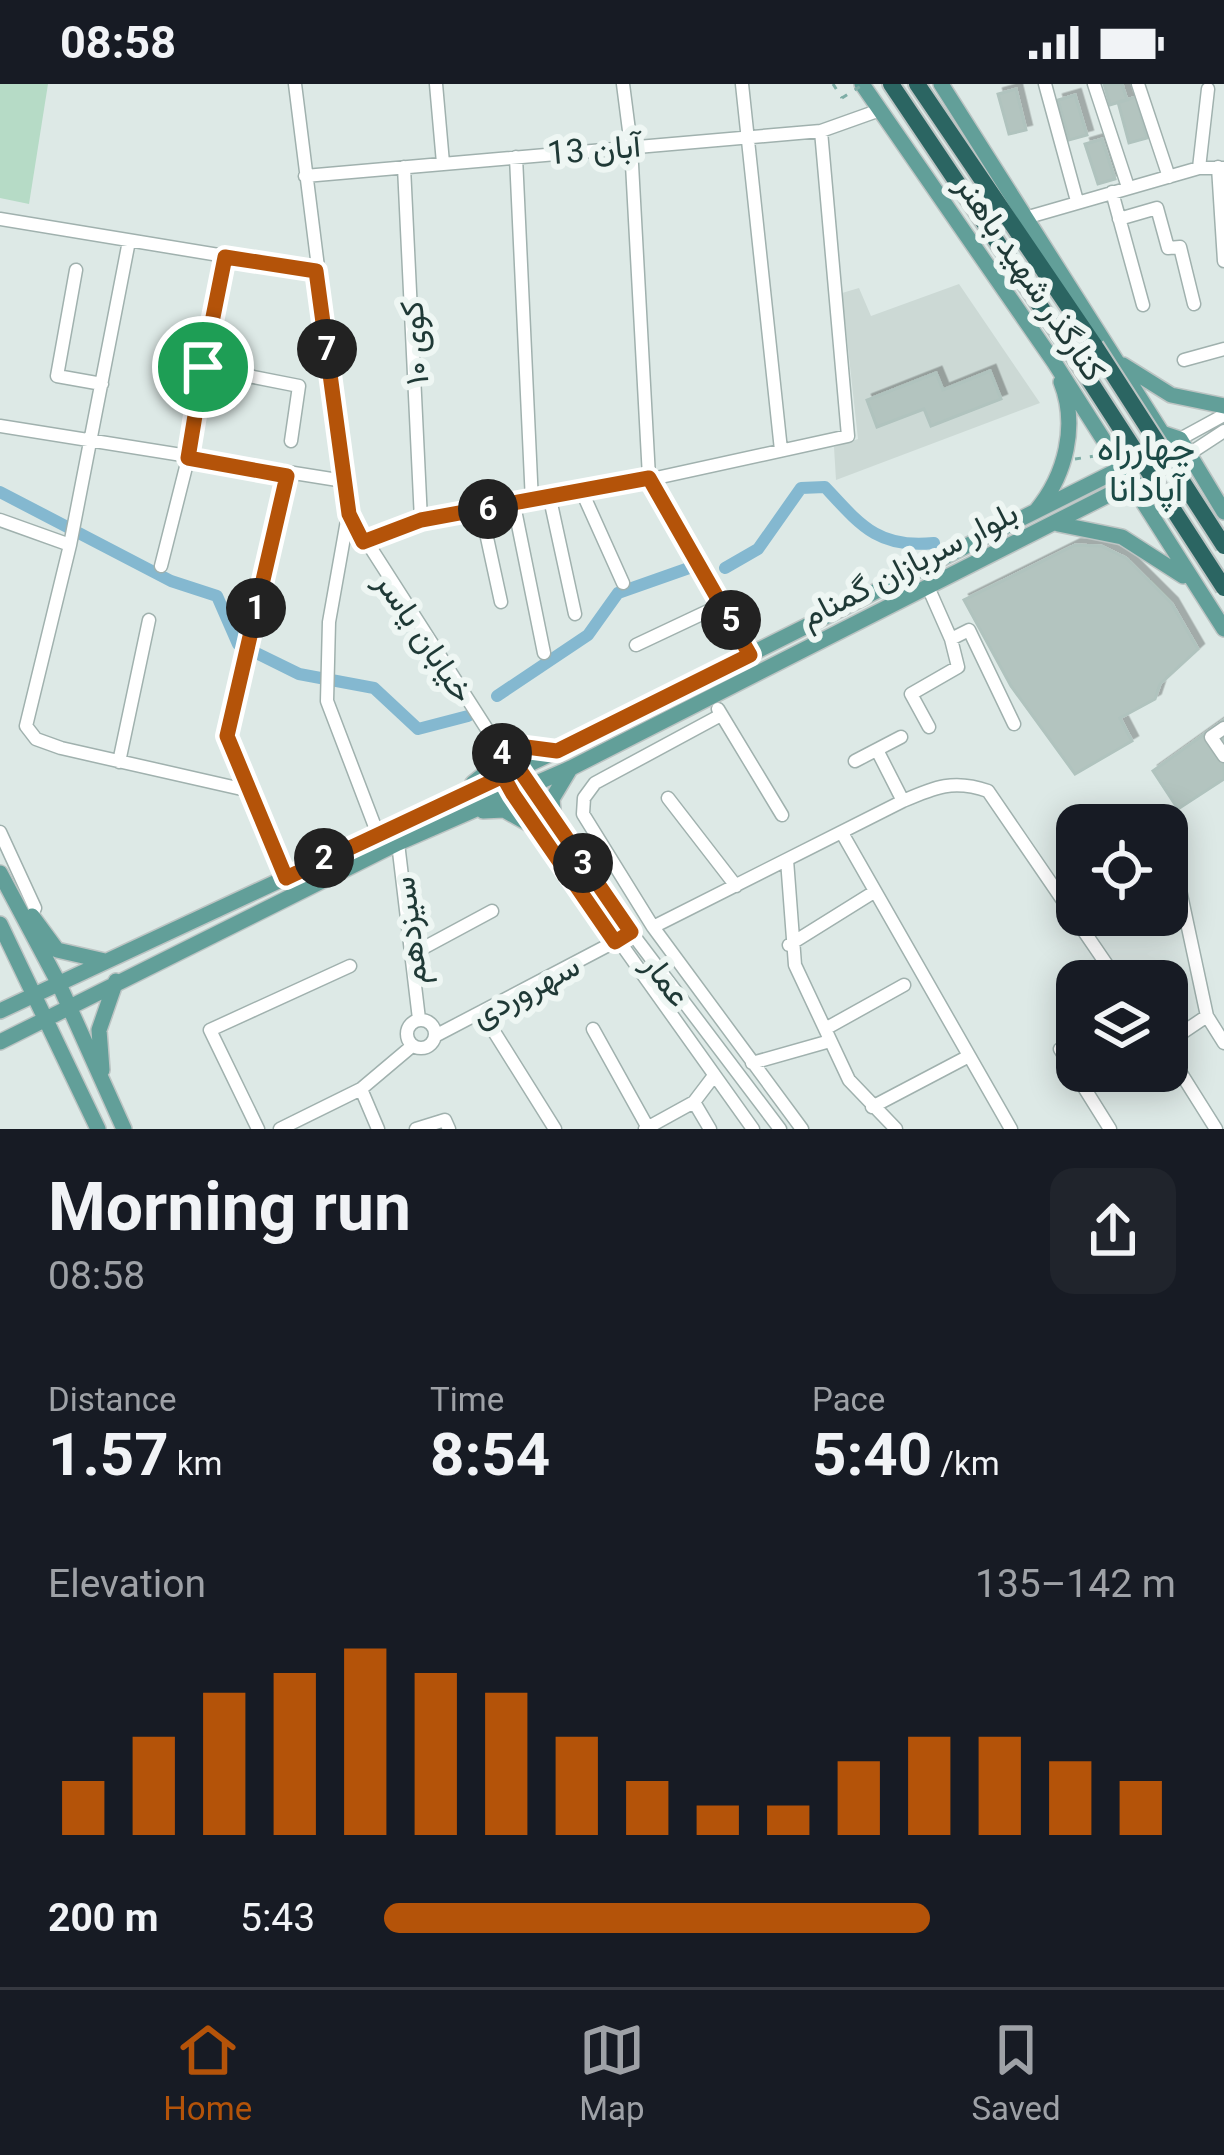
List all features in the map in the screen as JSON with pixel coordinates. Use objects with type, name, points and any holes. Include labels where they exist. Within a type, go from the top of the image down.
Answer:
[{"type":"highway","points":[[891,84],[1224,588]]},
{"type":"highway","points":[[917,84],[1100,346],[1224,546]]},
{"type":"main road","name":"کنارگذر شهید باهنر","points":[[863,84],[1054,362],[1224,629]]},
{"type":"main road","name":"کنارگذر شهید باهنر","points":[[941,84],[1100,346],[1162,433],[1184,447],[1224,512]]},
{"type":"main road","points":[[1054,362],[1072,377],[1096,376],[1112,358],[1100,346]]},
{"type":"main road","points":[[1100,346],[1171,395],[1224,411]]},
{"type":"main road","points":[[1031,518],[1056,481],[1069,427],[1066,394],[1054,362]]},
{"type":"main road","name":"بلوار سربازان گمنام","points":[[0,1011],[509,768],[557,751],[1123,470],[1184,447]]},
{"type":"main road","name":"بلوار سربازان گمنام","points":[[1,1036],[44,1020],[398,843],[571,768],[712,698],[1133,486],[1184,447]]},
{"type":"main road","points":[[1056,524],[1122,537],[1190,581]]},
{"type":"main road","points":[[1190,581],[1190,560],[1201,543],[1224,536]]},
{"type":"main road","points":[[460,793],[488,771],[496,743],[557,751]]},
{"type":"main road","points":[[554,820],[552,799],[571,768]]},
{"type":"main road","points":[[469,812],[504,810],[538,829]]},
{"type":"main road","points":[[0,873],[29,922],[124,1129]]},
{"type":"main road","points":[[29,922],[2,932],[98,1129]]},
{"type":"main road","points":[[29,922],[58,950],[105,961]]},
{"type":"main road","points":[[133,949],[133,960],[142,967]]},
{"type":"main road","points":[[100,1080],[99,1030],[116,981]]},
{"type":"main road","points":[[78,1086],[100,1080]]},
{"type":"street","name":"خیابان یاسر","points":[[295,84],[349,514],[509,768]]},
{"type":"street","points":[[436,84],[443,163]]},
{"type":"street","points":[[622,84],[631,146],[649,478],[750,655]]},
{"type":"street","points":[[742,84],[781,450]]},
{"type":"street","points":[[1046,84],[1077,201]]},
{"type":"street","points":[[1094,84],[1128,188]]},
{"type":"street","points":[[1138,84],[1169,177]]},
{"type":"street","points":[[1199,168],[1208,88]]},
{"type":"street","name":"13 آبان","points":[[305,176],[821,131],[880,110]]},
{"type":"street","points":[[363,542],[421,520],[583,494],[848,436],[821,131]]},
{"type":"street","points":[[515,157],[532,502]]},
{"type":"street","name":"کوی ۱۰","points":[[404,167],[421,520]]},
{"type":"street","points":[[1024,218],[1199,168],[1221,168],[1224,261]]},
{"type":"street","points":[[1112,192],[1143,305]]},
{"type":"street","points":[[1119,219],[1157,208],[1168,248],[1180,247],[1194,304]]},
{"type":"street","points":[[0,219],[316,271]]},
{"type":"street","points":[[129,241],[70,545],[26,726],[36,739],[246,790]]},
{"type":"street","points":[[161,566],[188,458],[225,257]]},
{"type":"street","points":[[76,270],[57,376],[102,384]]},
{"type":"street","points":[[1184,361],[1224,350]]},
{"type":"street","points":[[203,367],[299,386],[291,441]]},
{"type":"street","points":[[1184,447],[1224,411]]},
{"type":"street","points":[[0,426],[287,476],[344,481]]},
{"type":"street","points":[[1184,447],[1224,431]]},
{"type":"street","points":[[286,878],[227,736],[287,476]]},
{"type":"street","points":[[583,494],[623,583]]},
{"type":"street","points":[[550,499],[575,614]]},
{"type":"street","points":[[514,505],[544,652]]},
{"type":"street","points":[[481,510],[501,602]]},
{"type":"street","points":[[349,514],[328,622],[327,701],[377,832]]},
{"type":"street","points":[[0,520],[70,545]]},
{"type":"street","points":[[928,587],[952,639],[958,667],[911,694],[929,727]]},
{"type":"street","points":[[636,645],[723,604]]},
{"type":"street","points":[[119,762],[149,620]]},
{"type":"street","points":[[952,639],[969,630],[1014,724]]},
{"type":"street","points":[[712,698],[782,815]]},
{"type":"street","points":[[721,715],[595,783],[584,798],[583,814],[652,927],[802,1129]]},
{"type":"street","points":[[1224,728],[1211,737],[1224,756]]},
{"type":"street","points":[[855,761],[901,736]]},
{"type":"street","points":[[877,749],[903,801]]},
{"type":"street","name":"عمار","points":[[509,768],[530,786],[631,932],[781,1129]]},
{"type":"street","name":"عمار","points":[[509,768],[513,794],[753,1129]]},
{"type":"street","points":[[652,927],[903,801],[942,784],[963,782],[988,791],[1056,890]]},
{"type":"street","points":[[668,798],[736,886]]},
{"type":"street","points":[[0,832],[35,908],[29,922]]},
{"type":"street","points":[[842,833],[1011,1129]]},
{"type":"street","name":"سیزدهم","points":[[398,843],[419,1019]]},
{"type":"street","points":[[584,864],[603,852]]},
{"type":"street","points":[[787,860],[789,945],[827,1035],[872,1107],[896,1129]]},
{"type":"street","points":[[789,945],[874,892]]},
{"type":"street","points":[[414,953],[493,911]]},
{"type":"street","points":[[1188,927],[1207,1016],[1224,1043]]},
{"type":"street","name":"سهروردی","points":[[435,1036],[631,932]]},
{"type":"street","points":[[258,1129],[210,1030],[350,966]]},
{"type":"street","points":[[752,1063],[827,1035],[904,985]]},
{"type":"street","points":[[483,1014],[555,1129]]},
{"type":"street","points":[[1188,1031],[1207,1016]]},
{"type":"street","points":[[280,1129],[361,1089],[412,1046],[426,1047],[435,1036],[431,1024],[419,1019],[406,1033],[412,1046]]},
{"type":"street","points":[[593,1029],[646,1128],[694,1102],[713,1077]]},
{"type":"street","points":[[872,1107],[969,1056]]},
{"type":"street","points":[[1188,1085],[1211,1127]]},
{"type":"street","points":[[361,1089],[378,1129]]},
{"type":"street","points":[[1087,1092],[1110,1129]]},
{"type":"street","points":[[694,1102],[710,1129]]},
{"type":"street","points":[[416,1129],[445,1120],[448,1129]]},
{"type":"path","points":[[833,84],[842,98],[863,84]]},
{"type":"shaded area","points":[[959,284],[1040,403],[836,480],[834,447],[858,439],[842,293],[859,288],[871,316]]},
{"type":"green space","points":[[0,84],[48,84],[29,204],[0,198]]},
{"type":"building","points":[[1104,84],[1122,84],[1127,100],[1110,105]]},
{"type":"building","points":[[1016,89],[1026,130],[1009,134],[998,94]]},
{"type":"building","points":[[1075,95],[1087,135],[1069,140],[1058,100]]},
{"type":"building","points":[[1136,97],[1147,138],[1129,143],[1118,102]]},
{"type":"building","points":[[1102,139],[1115,179],[1098,184],[1085,144]]},
{"type":"building","points":[[990,371],[1001,399],[931,426],[924,409],[877,427],[867,400],[936,373],[943,390]]},
{"type":"building","points":[[1075,545],[1101,546],[1126,558],[1172,604],[1198,649],[1160,684],[1155,699],[1120,718],[1132,741],[1075,774],[1011,686],[964,600]]},
{"type":"building","points":[[1224,720],[1224,779],[1186,804],[1175,804],[1153,771]]},
{"type":"waterway","points":[[725,568],[758,549],[801,488],[825,487],[861,523],[885,538],[934,543]]},
{"type":"waterway","points":[[0,492],[171,581],[217,596],[238,644],[299,674],[374,688],[418,729],[468,716]]},
{"type":"waterway","points":[[497,696],[588,635],[618,593],[689,568]]},
{"type":"district","name":"چهارراه آپادانا","points":[[1146,468]]},
{"type":"route","points":[[203,367],[188,458],[287,476],[227,736],[286,878],[460,793],[499,778],[503,776],[519,769],[631,932],[615,942],[513,794],[503,776],[506,758],[496,743],[535,752],[557,751],[750,655],[649,478],[583,494],[421,520],[363,542],[349,514],[316,271],[225,257],[203,367]]}]
